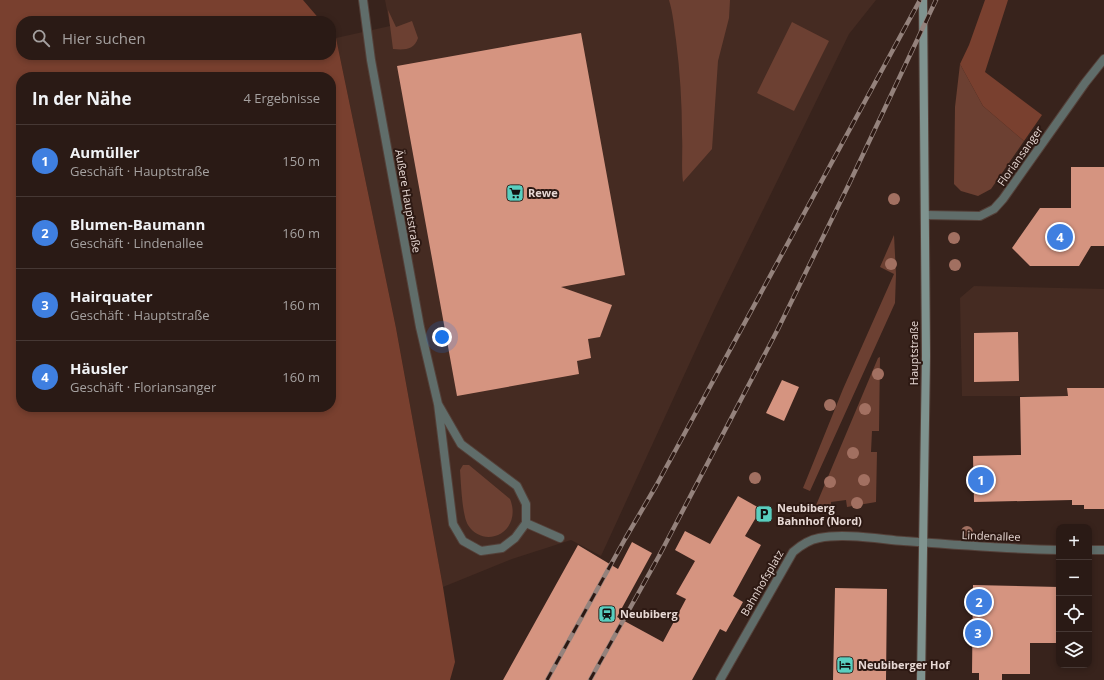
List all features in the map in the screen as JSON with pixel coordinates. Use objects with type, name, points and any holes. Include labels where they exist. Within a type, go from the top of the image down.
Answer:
[{"type":"street","name":"Äußere Hauptstraße","points":[[363,0],[371,60],[418,319],[438,404],[453,524],[463,541],[481,551],[502,548],[515,538],[526,523],[526,504],[517,486],[461,444],[438,404]]},
{"type":"street","name":"Hauptstraße","points":[[921,680],[926,356],[923,0]]},
{"type":"street","name":"Floriansanger","points":[[925,215],[980,216],[994,209],[1003,199],[1085,83],[1104,59]]},
{"type":"street","points":[[526,523],[560,538]]},
{"type":"street","name":"Bahnhofsplatz","points":[[720,680],[793,552],[804,542],[834,536],[923,543]]},
{"type":"street","name":"Lindenallee","points":[[923,543],[972,547],[1056,550]]},
{"type":"street","points":[[1092,550],[1104,550]]},
{"type":"shaded area","points":[[0,0],[303,0],[317,16],[16,16],[16,60],[336,60],[336,38],[396,328],[443,587],[455,662],[450,680],[0,680]]},
{"type":"shaded area","points":[[385,0],[876,0],[849,34],[715,308],[601,556],[571,540],[512,559],[443,587],[396,328],[336,38],[390,26]]},
{"type":"shaded area","points":[[669,0],[730,0],[729,18],[718,61],[712,149],[683,182],[680,75],[672,10]]},
{"type":"shaded area","points":[[985,0],[1008,0],[985,72],[1042,115],[1024,141],[983,106],[960,64],[969,45]]},
{"type":"shaded area","points":[[388,10],[396,27],[412,21],[418,38],[414,45],[405,49],[393,49]]},
{"type":"shaded area","points":[[792,22],[829,41],[794,111],[757,93]]},
{"type":"shaded area","points":[[960,64],[983,106],[1024,141],[991,189],[978,196],[961,191],[954,184],[955,107]]},
{"type":"shaded area","points":[[894,235],[896,274],[895,303],[810,491],[803,488],[843,389],[894,274],[880,267]]},
{"type":"shaded area","points":[[974,286],[1104,289],[1104,411],[1068,411],[1067,396],[962,396],[960,298]]},
{"type":"shaded area","points":[[880,357],[879,431],[872,431],[871,452],[877,452],[876,502],[847,507],[846,500],[831,502],[831,509],[814,510],[878,358]]},
{"type":"shaded area","points":[[463,465],[469,465],[510,499],[513,510],[511,520],[507,528],[500,534],[492,537],[484,536],[475,533],[468,525],[464,514],[461,490],[460,470]]},
{"type":"building","points":[[581,33],[625,275],[561,287],[612,305],[600,337],[588,339],[591,358],[577,361],[579,374],[457,396],[397,66]]},
{"type":"building","points":[[1071,167],[1104,167],[1104,246],[1091,246],[1079,266],[1030,266],[1012,248],[1040,208],[1071,208]]},
{"type":"building","points":[[1018,332],[1019,381],[974,382],[974,333]]},
{"type":"building","points":[[782,380],[799,387],[784,421],[766,413]]},
{"type":"building","points":[[1067,388],[1104,388],[1104,509],[1084,509],[1084,505],[1072,505],[1072,500],[974,502],[973,456],[1021,455],[1020,397],[1068,396]]},
{"type":"building","points":[[738,496],[761,509],[745,536],[761,545],[733,596],[743,602],[726,632],[720,629],[692,680],[503,680],[578,545],[618,569],[632,542],[652,553],[617,617],[663,642],[686,599],[676,594],[695,561],[675,550],[685,531],[710,544]]},
{"type":"building","points":[[973,585],[1056,587],[1056,643],[1030,643],[1030,674],[1002,674],[1002,680],[979,680],[979,673],[972,673]]},
{"type":"building","points":[[835,588],[887,589],[886,680],[833,680]]},
{"type":"railway","points":[[547,680],[656,486],[920,0]]},
{"type":"railway","points":[[590,680],[659,556],[778,329],[849,184],[936,0]]},
{"type":"place","name":"Rewe","points":[[515,193]]},
{"type":"place","name":"Häusler","points":[[1060,237]]},
{"type":"place","name":"Aumüller","points":[[981,480]]},
{"type":"place","name":"Neubiberg Bahnhof (Nord)","points":[[764,514]]},
{"type":"place","name":"Blumen-Baumann","points":[[979,602]]},
{"type":"place","name":"Neubiberg","points":[[607,614]]},
{"type":"place","name":"Hairquater","points":[[978,633]]},
{"type":"place","name":"Neubiberger Hof","points":[[845,665]]}]
